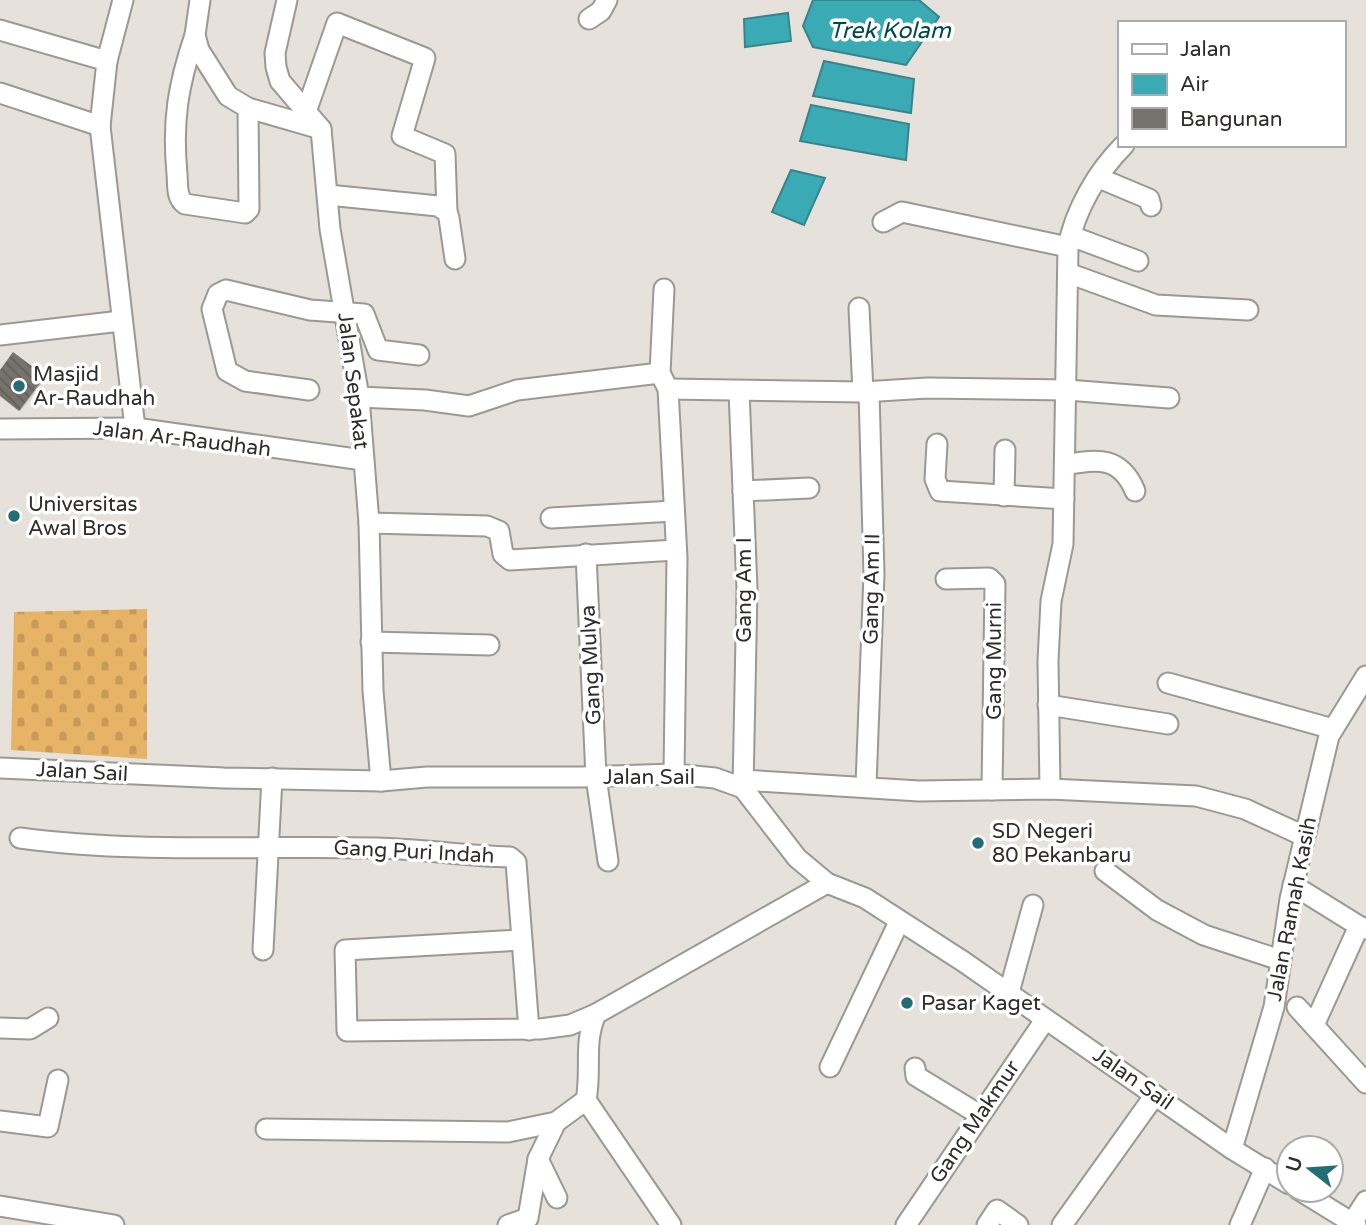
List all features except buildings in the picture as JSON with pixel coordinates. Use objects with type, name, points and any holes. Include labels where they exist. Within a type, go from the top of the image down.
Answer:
[{"type":"street","points":[[123,0],[107,61],[100,126],[135,429]]},
{"type":"street","points":[[200,0],[195,35],[184,66],[173,128],[178,193],[186,204],[245,213],[249,209],[248,108]]},
{"type":"street","name":"Jalan Sepakat","points":[[287,0],[275,53],[276,67],[280,81],[307,109],[321,129],[328,195],[359,397],[369,523],[371,642],[381,781]]},
{"type":"street","points":[[589,19],[601,11],[607,0]]},
{"type":"street","points":[[307,109],[337,23],[425,58],[402,136],[445,154],[447,212],[455,259]]},
{"type":"street","points":[[0,30],[107,61]]},
{"type":"street","points":[[195,35],[199,50],[228,96],[248,108],[321,129]]},
{"type":"street","points":[[0,93],[100,126]]},
{"type":"street","points":[[1050,789],[1048,705],[1051,601],[1063,544],[1069,242],[1076,216],[1109,160],[1122,147]]},
{"type":"street","points":[[1098,178],[1149,198],[1151,206]]},
{"type":"street","points":[[328,195],[438,206],[447,212]]},
{"type":"street","points":[[883,222],[902,212],[1069,242],[1138,261]]},
{"type":"street","points":[[1068,273],[1156,305],[1208,310],[1248,310]]},
{"type":"street","points":[[664,289],[664,381],[676,550],[674,774]]},
{"type":"street","points":[[309,390],[245,381],[227,371],[214,320],[214,300],[226,290],[285,305],[367,315],[378,350],[419,355]]},
{"type":"street","name":"Gang Am II","points":[[859,308],[866,392],[874,574],[866,785]]},
{"type":"street","points":[[0,335],[121,321]]},
{"type":"street","points":[[359,397],[425,400],[469,406],[516,390],[664,381],[739,391],[866,392],[927,388],[1067,390],[1169,398]]},
{"type":"street","name":"Gang Am I","points":[[739,391],[747,589],[742,784]]},
{"type":"street","name":"Jalan Ar-Raudhah","points":[[0,429],[135,429],[363,460]]},
{"type":"street","points":[[937,444],[935,479],[940,491],[1064,499]]},
{"type":"street","points":[[1004,496],[1005,450]]},
{"type":"street","points":[[1065,465],[1080,461],[1114,463],[1124,470],[1135,491]]},
{"type":"street","points":[[743,491],[809,488]]},
{"type":"street","points":[[551,517],[674,511]]},
{"type":"street","points":[[369,523],[487,526],[499,531],[503,554],[510,560],[676,550]]},
{"type":"street","name":"Gang Mulya","points":[[586,554],[596,777],[608,861]]},
{"type":"street","name":"Gang Murni","points":[[946,579],[989,579],[995,584],[992,790]]},
{"type":"street","points":[[371,642],[489,645]]},
{"type":"street","name":"Jalan Ramah Kasih","points":[[1232,1149],[1274,1007],[1293,885],[1333,729],[1366,676]]},
{"type":"street","points":[[1168,683],[1333,729]]},
{"type":"street","points":[[1048,705],[1168,724]]},
{"type":"street","name":"Jalan Sail","points":[[0,768],[381,781],[427,777],[674,774],[742,784],[797,858],[827,883],[865,898],[964,962],[1008,996],[1232,1149],[1275,1175]]},
{"type":"street","points":[[263,950],[272,778]]},
{"type":"street","points":[[742,784],[866,785],[919,790],[1050,789],[1196,796],[1245,809],[1304,836]]},
{"type":"street","name":"Gang Puri Indah","points":[[20,838],[83,847],[206,850],[379,848],[510,857],[516,862],[528,1030]]},
{"type":"street","points":[[1105,871],[1157,910],[1203,935],[1280,960]]},
{"type":"street","points":[[521,940],[345,950],[347,1031],[528,1030],[570,1025],[596,1014],[827,883]]},
{"type":"street","points":[[1293,885],[1362,928],[1315,1023]]},
{"type":"street","points":[[1008,996],[1033,905]]},
{"type":"street","points":[[830,1067],[899,922]]},
{"type":"street","points":[[1297,1007],[1315,1023],[1366,1083]]},
{"type":"street","points":[[265,1129],[508,1132],[556,1122],[586,1100],[589,1087],[588,1032],[596,1014]]},
{"type":"street","points":[[0,1028],[30,1029],[48,1018]]},
{"type":"street","name":"Gang Makmur","points":[[906,1225],[1045,1020]]},
{"type":"street","points":[[915,1068],[916,1076],[928,1085],[980,1115]]},
{"type":"street","points":[[0,1121],[48,1127],[58,1080]]},
{"type":"street","points":[[1062,1225],[1155,1095]]},
{"type":"street","points":[[586,1100],[671,1225]]},
{"type":"street","points":[[508,1225],[531,1218],[538,1159],[556,1122]]},
{"type":"street","points":[[538,1159],[557,1198]]},
{"type":"street","points":[[1240,1225],[1265,1168]]},
{"type":"street","points":[[1322,1204],[1354,1224],[1366,1201]]},
{"type":"street","points":[[0,1206],[114,1225]]},
{"type":"street","points":[[987,1225],[997,1210],[1018,1225]]},
{"type":"green space","points":[[147,609],[147,759],[11,750],[14,612]]},
{"type":"water","name":"Trek Kolam","points":[[813,0],[919,0],[939,17],[906,65],[813,47],[803,26]]},
{"type":"water","points":[[788,13],[791,41],[745,47],[744,19]]},
{"type":"water","points":[[824,61],[914,79],[911,113],[813,96]]},
{"type":"water","points":[[811,105],[909,124],[906,160],[800,141]]},
{"type":"water","points":[[791,170],[825,178],[804,225],[772,212]]},
{"type":"place","name":"Masjid Ar-Raudhah","points":[[19,386]]},
{"type":"place","name":"Universitas Awal Bros","points":[[14,516]]},
{"type":"place","name":"SD Negeri 80 Pekanbaru","points":[[978,843]]},
{"type":"place","name":"Pasar Kaget","points":[[907,1003]]}]
